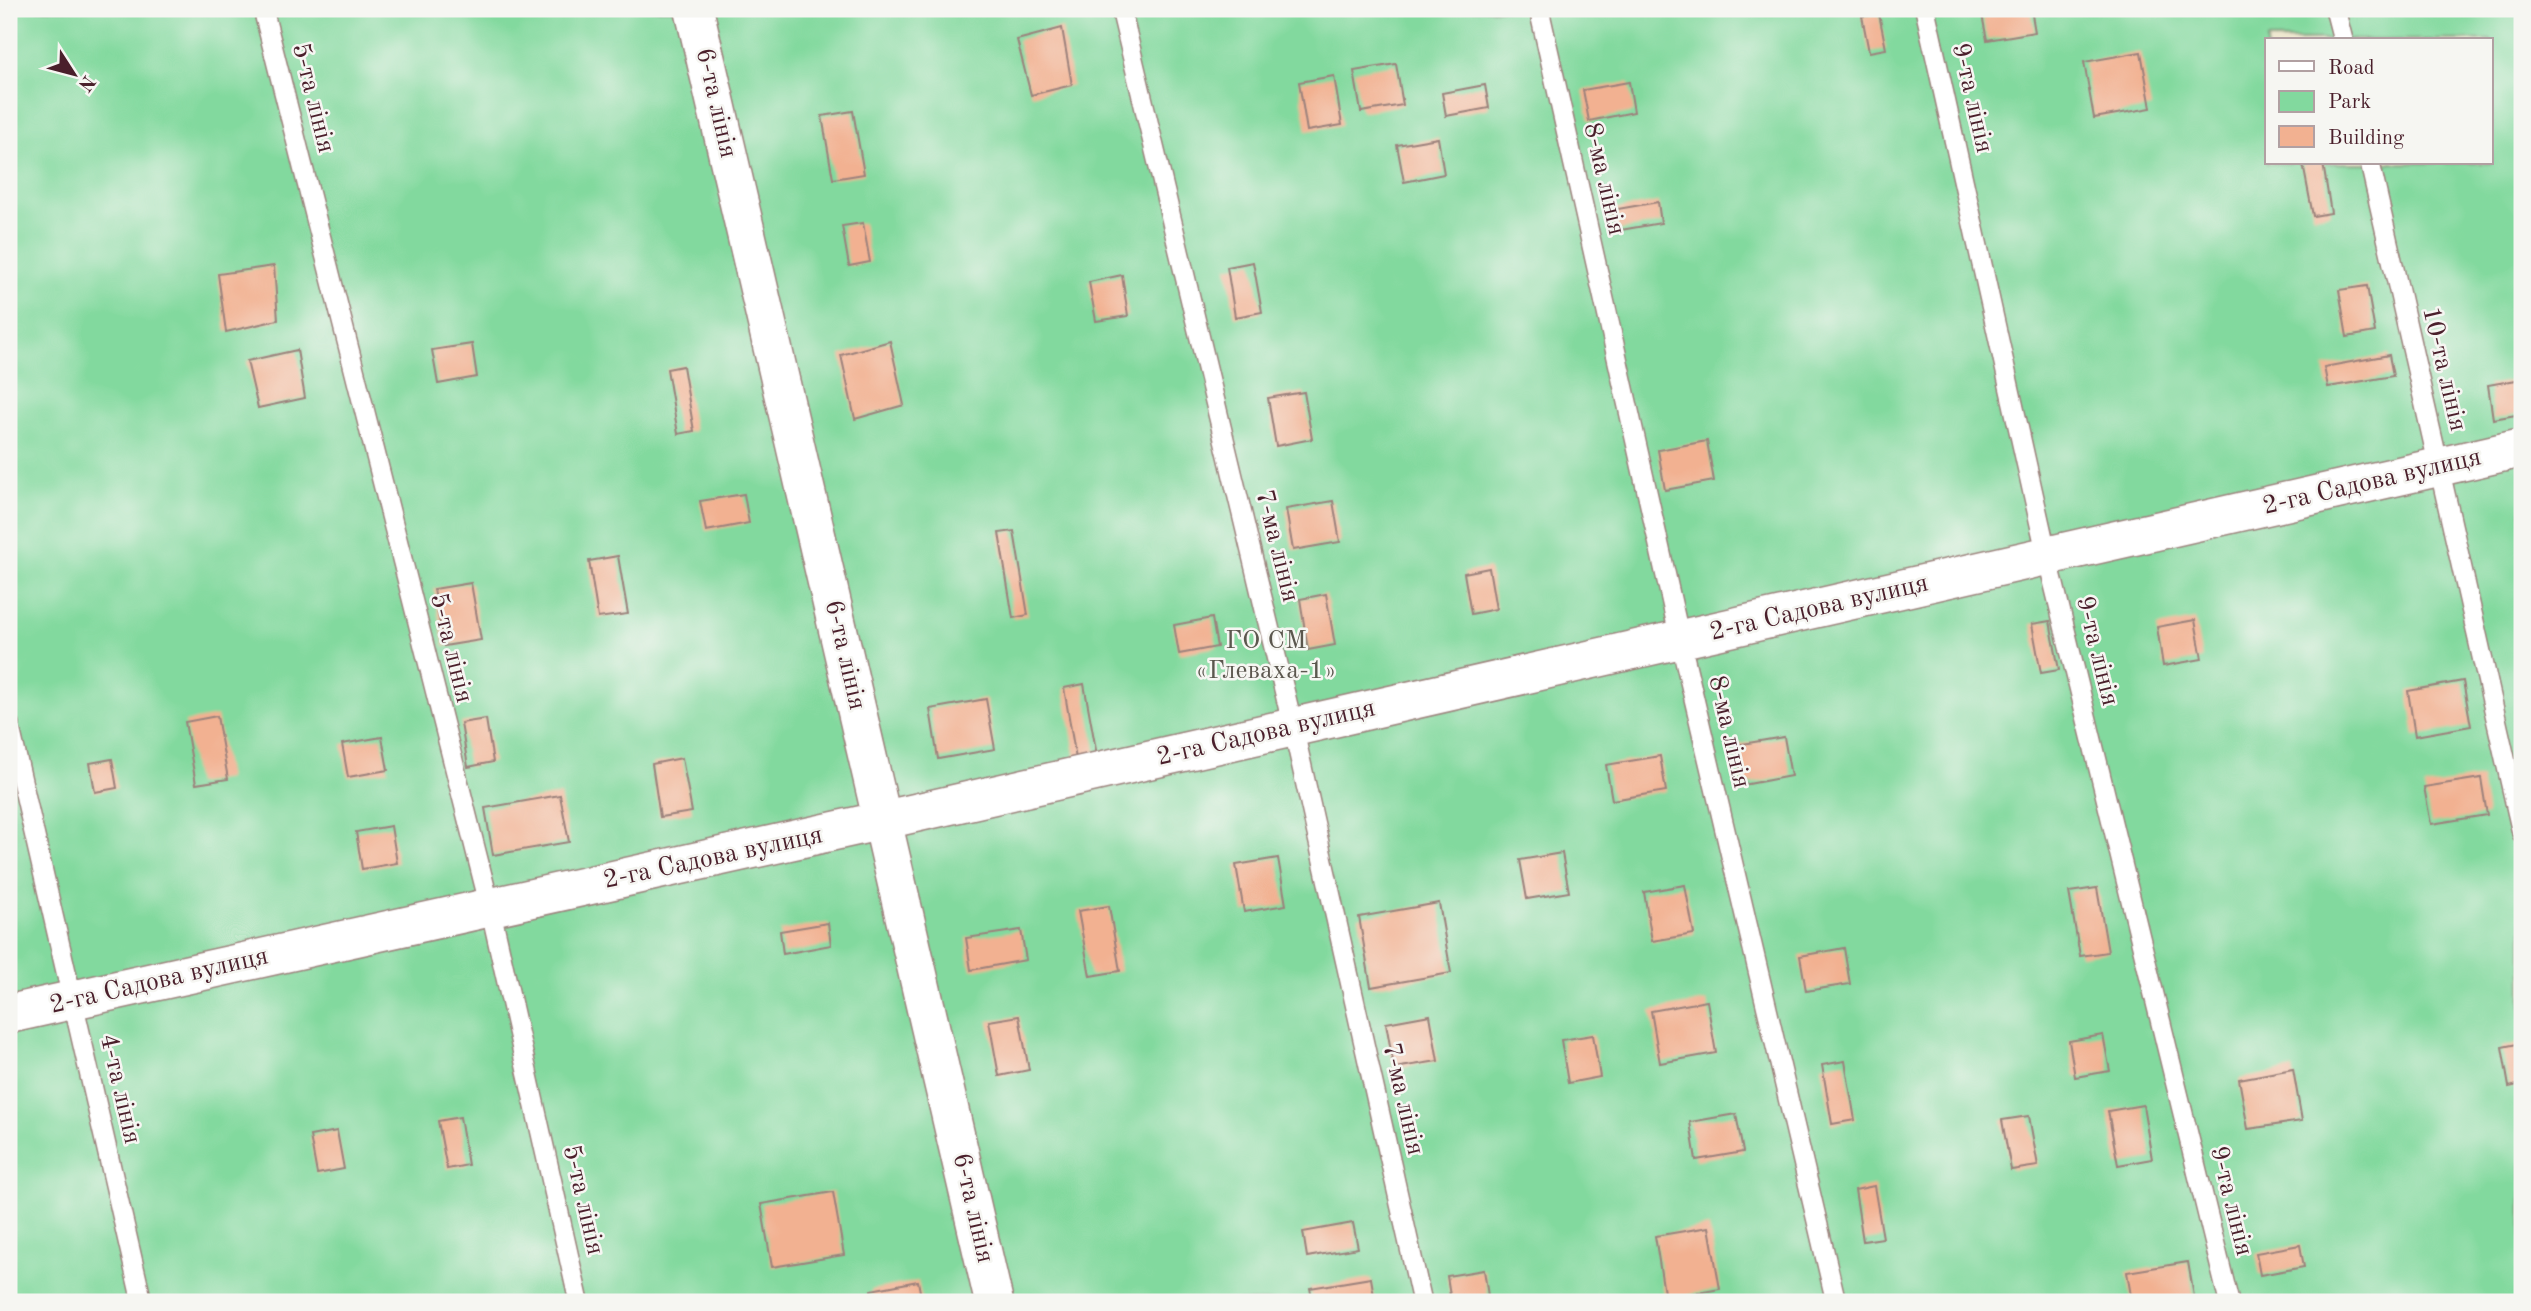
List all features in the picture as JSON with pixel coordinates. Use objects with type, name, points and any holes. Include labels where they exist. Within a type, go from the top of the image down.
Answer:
[{"type":"street","name":"6-та лінія","points":[[694,9],[994,1302]]},
{"type":"street","name":"2-га Садова вулиця","points":[[9,1014],[884,820],[2522,448]]},
{"type":"lane","name":"5-та лінія","points":[[263,9],[489,907],[579,1302]]},
{"type":"lane","name":"7-ма лінія","points":[[1121,9],[1293,727],[1422,1302]]},
{"type":"lane","name":"8-ма лінія","points":[[1539,9],[1680,639],[1836,1302]]},
{"type":"lane","name":"9-та лінія","points":[[1925,9],[2047,556],[2229,1302]]},
{"type":"lane","points":[[2336,9],[2343,38]]},
{"type":"lane","name":"10-та лінія","points":[[2370,164],[2522,833]]},
{"type":"lane","name":"4-та лінія","points":[[9,724],[142,1302]]},
{"type":"green space","name":"ГО СМ «Глеваха-1»","points":[[9,9],[2522,9],[2522,1302],[9,1302]]},
{"type":"building","points":[[2031,9],[2035,32],[1987,40],[1982,15]]},
{"type":"building","points":[[1879,14],[1886,49],[1869,52],[1862,16]]},
{"type":"building","points":[[1062,28],[1072,85],[1031,95],[1017,40]]},
{"type":"building","points":[[2141,52],[2151,108],[2094,118],[2084,62]]},
{"type":"building","points":[[1396,64],[1403,105],[1361,112],[1354,71]]},
{"type":"building","points":[[1334,76],[1342,125],[1307,131],[1299,82]]},
{"type":"building","points":[[1629,82],[1634,112],[1589,121],[1583,90]]},
{"type":"building","points":[[1485,85],[1489,108],[1446,116],[1442,93]]},
{"type":"building","points":[[853,111],[864,174],[833,179],[822,116]]},
{"type":"building","points":[[1438,138],[1444,174],[1404,182],[1397,145]]},
{"type":"building","points":[[2303,164],[2323,164],[2331,213],[2313,216]]},
{"type":"building","points":[[1658,202],[1661,223],[1615,231],[1612,210]]},
{"type":"building","points":[[863,223],[870,262],[849,266],[842,226]]},
{"type":"building","points":[[1253,262],[1262,312],[1235,317],[1227,267]]},
{"type":"building","points":[[274,266],[278,320],[226,332],[218,274]]},
{"type":"building","points":[[1122,275],[1128,316],[1096,321],[1089,282]]},
{"type":"building","points":[[2367,286],[2375,332],[2347,337],[2339,290]]},
{"type":"building","points":[[890,341],[904,405],[855,419],[841,355]]},
{"type":"building","points":[[472,344],[477,377],[438,384],[432,350]]},
{"type":"building","points":[[297,350],[305,398],[258,408],[247,361]]},
{"type":"building","points":[[2389,355],[2393,376],[2328,387],[2324,367]]},
{"type":"building","points":[[683,366],[694,431],[678,434],[667,369]]},
{"type":"building","points":[[2522,379],[2522,414],[2493,419],[2488,385]]},
{"type":"building","points":[[1304,392],[1312,439],[1276,446],[1268,398]]},
{"type":"building","points":[[1707,441],[1714,481],[1665,490],[1658,450]]},
{"type":"building","points":[[744,494],[749,523],[706,531],[700,501]]},
{"type":"building","points":[[1333,501],[1340,542],[1293,550],[1286,509]]},
{"type":"building","points":[[1014,531],[1028,615],[1013,618],[999,533]]},
{"type":"building","points":[[618,556],[628,614],[598,618],[589,561]]},
{"type":"building","points":[[1489,568],[1496,609],[1471,614],[1464,573]]},
{"type":"building","points":[[471,583],[481,640],[444,646],[434,589]]},
{"type":"building","points":[[1326,594],[1335,645],[1308,650],[1300,599]]},
{"type":"building","points":[[1212,618],[1217,647],[1179,654],[1174,625]]},
{"type":"building","points":[[2195,620],[2202,659],[2163,666],[2157,627]]},
{"type":"building","points":[[2050,621],[2059,670],[2041,673],[2032,624]]},
{"type":"building","points":[[2463,681],[2471,726],[2415,736],[2408,691]]},
{"type":"building","points":[[1084,684],[1098,761],[1077,765],[1064,688]]},
{"type":"building","points":[[986,699],[995,749],[938,759],[930,709]]},
{"type":"building","points":[[217,716],[228,779],[196,784],[185,722]]},
{"type":"building","points":[[486,719],[493,762],[468,767],[461,723]]},
{"type":"building","points":[[382,737],[388,770],[348,777],[342,744]]},
{"type":"building","points":[[1784,737],[1791,776],[1743,785],[1736,745]]},
{"type":"building","points":[[1660,756],[1666,791],[1612,800],[1606,765]]},
{"type":"building","points":[[682,758],[692,812],[660,817],[652,764]]},
{"type":"building","points":[[112,759],[117,788],[95,792],[90,763]]},
{"type":"building","points":[[2481,778],[2487,815],[2431,824],[2424,787]]},
{"type":"building","points":[[560,795],[569,842],[493,855],[485,808]]},
{"type":"building","points":[[391,826],[397,863],[362,869],[356,832]]},
{"type":"building","points":[[1562,853],[1569,892],[1527,899],[1520,860]]},
{"type":"building","points":[[1278,858],[1286,905],[1244,912],[1236,865]]},
{"type":"building","points":[[1685,885],[1694,934],[1652,941],[1644,892]]},
{"type":"building","points":[[2097,888],[2108,952],[2080,956],[2069,892]]},
{"type":"building","points":[[1439,903],[1451,973],[1371,987],[1359,917]]},
{"type":"building","points":[[1109,906],[1120,971],[1090,976],[1078,911]]},
{"type":"building","points":[[828,923],[831,945],[783,954],[780,931]]},
{"type":"building","points":[[1021,930],[1026,960],[971,970],[966,938]]},
{"type":"building","points":[[1844,948],[1850,984],[1806,991],[1800,956]]},
{"type":"building","points":[[1707,1001],[1716,1053],[1660,1063],[1651,1011]]},
{"type":"building","points":[[1430,1015],[1438,1061],[1394,1068],[1386,1023]]},
{"type":"building","points":[[1019,1016],[1029,1070],[999,1076],[989,1021]]},
{"type":"building","points":[[1593,1035],[1600,1077],[1568,1083],[1561,1040]]},
{"type":"building","points":[[2103,1035],[2110,1071],[2075,1077],[2069,1041]]},
{"type":"building","points":[[2522,1043],[2522,1084],[2509,1087],[2502,1047]]},
{"type":"building","points":[[1845,1061],[1855,1120],[1832,1124],[1822,1065]]},
{"type":"building","points":[[2293,1069],[2302,1121],[2248,1129],[2239,1079]]},
{"type":"building","points":[[2143,1105],[2152,1159],[2118,1165],[2108,1111]]},
{"type":"building","points":[[1736,1114],[1743,1152],[1696,1160],[1690,1122]]},
{"type":"building","points":[[2029,1116],[2038,1166],[2011,1170],[2002,1120]]},
{"type":"building","points":[[460,1117],[468,1165],[447,1169],[438,1121]]},
{"type":"building","points":[[337,1131],[344,1169],[317,1174],[310,1136]]},
{"type":"building","points":[[1874,1186],[1883,1238],[1863,1241],[1855,1190]]},
{"type":"building","points":[[833,1192],[844,1255],[772,1267],[761,1204]]},
{"type":"building","points":[[1353,1223],[1358,1248],[1307,1257],[1303,1232]]},
{"type":"building","points":[[1709,1227],[1720,1289],[1665,1299],[1655,1236]]},
{"type":"building","points":[[2300,1245],[2304,1267],[2260,1275],[2256,1253]]},
{"type":"building","points":[[2188,1262],[2195,1302],[2132,1302],[2127,1272]]},
{"type":"building","points":[[1484,1270],[1489,1302],[1451,1302],[1447,1276]]},
{"type":"building","points":[[1371,1278],[1375,1302],[1313,1302],[1310,1288]]},
{"type":"building","points":[[918,1281],[922,1302],[873,1302],[871,1290]]}]
